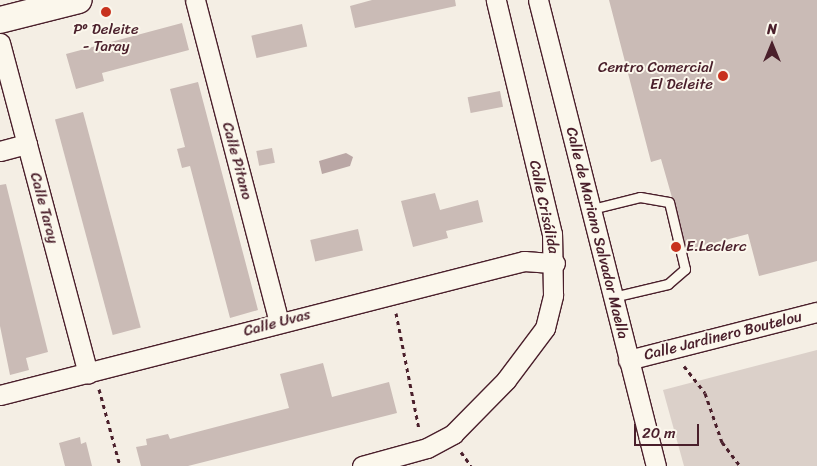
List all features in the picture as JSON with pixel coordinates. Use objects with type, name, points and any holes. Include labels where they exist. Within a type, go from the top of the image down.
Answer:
[{"type":"main road","points":[[12,15],[79,0]]},
{"type":"street","name":"Calle Pitano","points":[[195,0],[279,322]]},
{"type":"street","name":"Calle Crisálida","points":[[362,466],[426,448],[453,434],[481,408],[528,355],[545,328],[555,263],[552,234],[496,0]]},
{"type":"street","name":"Calle de Mariano Salvador Maella","points":[[538,0],[656,466]]},
{"type":"street","name":"Calle Taray","points":[[0,43],[91,372]]},
{"type":"street","points":[[0,151],[27,144]]},
{"type":"street","name":"Calle Uvas","points":[[0,395],[392,293],[524,261],[555,263]]},
{"type":"street","name":"Calle Jardinero Boutelou","points":[[628,360],[817,312]]},
{"type":"lane","points":[[592,209],[640,197],[669,202],[685,269],[668,284],[613,297]]},
{"type":"path","points":[[392,293],[426,448]]},
{"type":"path","points":[[679,348],[688,376],[706,393],[722,442],[740,466]]},
{"type":"path","points":[[91,372],[120,466]]},
{"type":"path","points":[[456,456],[461,452],[471,466]]},
{"type":"shaded area","points":[[346,153],[353,157],[350,166],[322,174],[319,161]]},
{"type":"shaded area","points":[[817,350],[817,466],[684,466],[663,390]]},
{"type":"building","points":[[372,0],[455,0],[456,6],[355,28],[350,6]]},
{"type":"building","name":"Centro Comercial El Deleite","points":[[609,0],[817,0],[817,261],[759,276],[748,234],[687,250],[661,159],[651,162]]},
{"type":"building","points":[[182,23],[189,50],[102,73],[104,81],[76,89],[66,54]]},
{"type":"building","points":[[302,24],[307,46],[257,58],[251,36]]},
{"type":"building","points":[[198,82],[258,310],[230,318],[190,166],[182,168],[177,149],[185,147],[170,89]]},
{"type":"building","points":[[500,91],[503,107],[471,113],[468,97]]},
{"type":"building","points":[[83,112],[141,327],[113,335],[55,120]]},
{"type":"building","points":[[272,148],[275,163],[259,166],[256,151]]},
{"type":"building","points":[[6,184],[48,352],[26,358],[29,370],[10,375],[0,326],[0,185]]},
{"type":"building","points":[[435,193],[440,210],[478,200],[483,222],[446,231],[448,238],[413,247],[401,201]]},
{"type":"building","points":[[358,229],[363,250],[315,261],[310,240]]},
{"type":"building","points":[[323,363],[332,397],[389,382],[397,413],[188,466],[141,466],[136,447],[147,445],[146,439],[168,434],[170,439],[289,408],[280,374]]},
{"type":"building","points":[[80,437],[81,444],[86,442],[92,466],[65,466],[59,443]]},
{"type":"place","name":"Pº Deleite - Taray","points":[[106,12]]},
{"type":"place","name":"Centro Comercial El Deleite","points":[[723,76]]},
{"type":"place","name":"E.Leclerc","points":[[676,247]]}]
